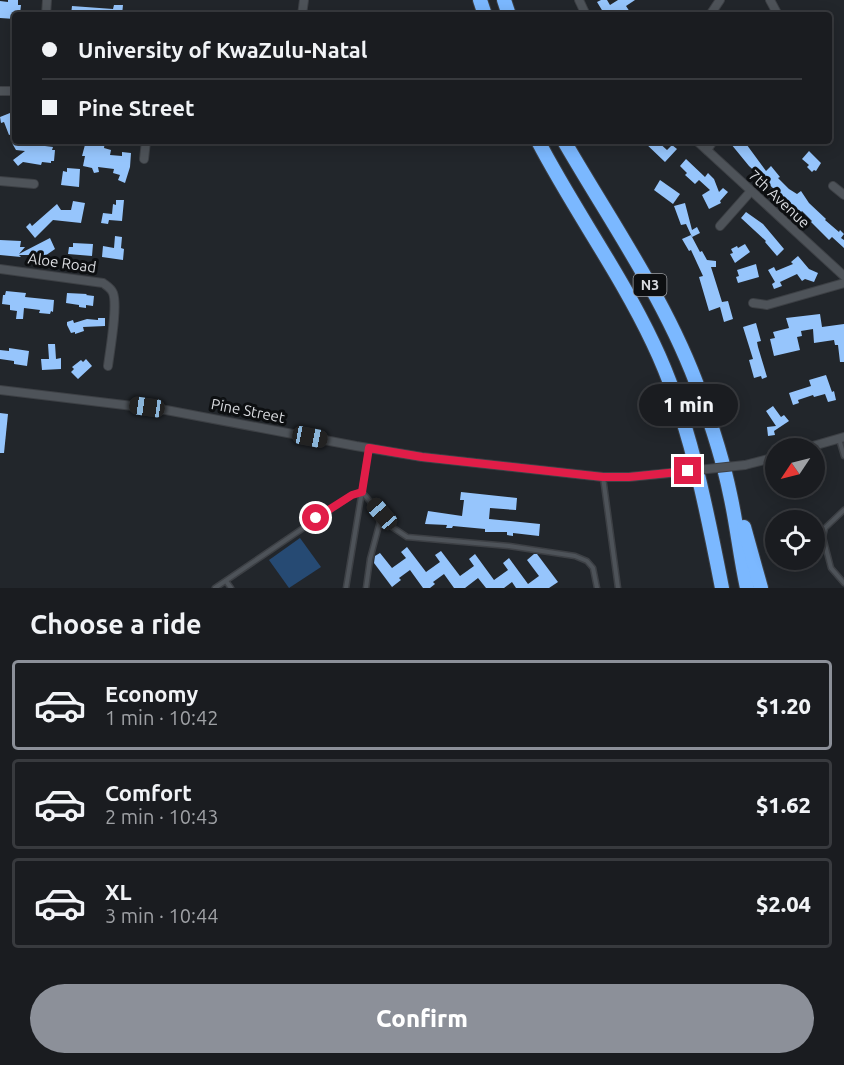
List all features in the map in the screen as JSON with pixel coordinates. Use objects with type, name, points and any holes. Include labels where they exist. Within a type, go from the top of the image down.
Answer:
[{"type":"highway","name":"N3","points":[[540,144],[627,292],[653,342],[679,404],[722,588]]},
{"type":"highway","name":"N3","points":[[566,144],[651,287],[678,339],[710,420],[731,495],[747,588]]},
{"type":"highway","points":[[731,495],[742,520],[761,588]]},
{"type":"highway","points":[[703,500],[700,512],[713,588]]},
{"type":"street","points":[[144,159],[146,144]]},
{"type":"street","name":"7th Avenue","points":[[700,144],[844,276]]},
{"type":"street","points":[[707,150],[711,144]]},
{"type":"street","points":[[0,181],[34,184]]},
{"type":"street","points":[[833,186],[844,195]]},
{"type":"street","points":[[720,226],[751,191]]},
{"type":"street","name":"Aloe Road","points":[[0,268],[103,283],[109,287],[113,291],[115,305],[108,366]]},
{"type":"street","points":[[753,303],[767,305],[844,283]]},
{"type":"street","name":"Pine Street","points":[[0,390],[166,410],[422,457],[603,477],[629,477],[745,465],[765,460]]},
{"type":"street","points":[[825,443],[841,438]]},
{"type":"lane","points":[[841,438],[844,456]]},
{"type":"lane","points":[[346,588],[369,448]]},
{"type":"lane","points":[[603,477],[618,588]]},
{"type":"lane","points":[[362,492],[392,527],[407,537],[509,546],[575,556],[587,561],[593,568],[597,588]]},
{"type":"lane","points":[[215,588],[352,495],[362,492]]},
{"type":"lane","points":[[844,510],[825,528],[823,537],[831,568],[844,583]]},
{"type":"lane","points":[[366,588],[370,559],[382,514]]},
{"type":"lane","points":[[226,581],[231,588]]},
{"type":"shaded area","points":[[300,538],[321,567],[289,588],[269,560]]},
{"type":"building","points":[[8,0],[18,0],[18,5],[21,5],[20,12],[12,12],[12,19],[0,18],[0,1],[8,2]]},
{"type":"building","points":[[607,0],[610,5],[618,0],[635,0],[626,6],[630,12],[603,12],[597,2]]},
{"type":"building","points":[[114,5],[123,5],[122,12],[71,12],[72,6],[113,9]]},
{"type":"building","points":[[12,112],[12,134],[9,135],[0,117]]},
{"type":"building","points":[[13,144],[45,144],[45,146],[53,147],[54,161],[42,162],[41,165],[23,162],[18,166],[13,160],[25,151],[16,150]]},
{"type":"building","points":[[85,144],[105,144],[104,148],[111,150],[110,155],[122,156],[122,152],[131,153],[125,183],[118,180],[120,175],[113,173],[114,169],[98,167],[99,172],[94,173],[92,168],[83,166],[85,156],[82,156]]},
{"type":"building","points":[[646,144],[660,144],[667,150],[672,145],[677,149],[665,162]]},
{"type":"building","points":[[731,144],[746,144],[766,171],[771,166],[780,177],[778,178],[789,189],[797,194],[801,191],[825,220],[844,234],[841,238],[844,240],[844,248],[832,237],[829,240],[802,211],[800,213],[749,166]]},
{"type":"building","points":[[809,151],[821,163],[816,171],[812,172],[807,167],[809,165],[802,159]]},
{"type":"building","points":[[686,159],[705,177],[708,173],[714,179],[719,192],[723,188],[728,192],[720,201],[721,203],[709,209],[702,195],[710,190],[699,180],[695,184],[685,175],[687,173],[680,166]]},
{"type":"building","points":[[67,168],[80,169],[79,187],[61,185],[63,171],[67,172]]},
{"type":"building","points":[[660,180],[680,194],[673,204],[654,190]]},
{"type":"building","points":[[116,200],[124,200],[122,221],[109,220],[108,224],[101,223],[103,213],[112,214]]},
{"type":"building","points":[[73,201],[85,203],[81,223],[53,220],[35,238],[26,227],[30,223],[32,226],[57,204],[61,210],[71,210]]},
{"type":"building","points":[[685,203],[692,230],[697,227],[700,233],[692,237],[686,224],[681,225],[674,206]]},
{"type":"building","points":[[746,212],[763,224],[784,249],[777,256],[766,241],[741,218]]},
{"type":"building","points":[[691,235],[707,260],[716,261],[716,267],[711,267],[722,302],[728,301],[733,319],[724,322],[720,307],[709,311],[699,277],[703,276],[691,250],[689,251],[682,239]]},
{"type":"building","points":[[115,236],[122,237],[123,260],[102,257],[103,246],[114,248]]},
{"type":"building","points":[[50,238],[55,249],[42,258],[37,255],[19,255],[21,257],[0,255],[0,240],[21,241],[20,247],[25,247],[19,254]]},
{"type":"building","points":[[73,243],[93,244],[92,256],[68,254],[69,247],[73,247]]},
{"type":"building","points":[[745,244],[750,252],[735,263],[730,254],[733,253],[731,249]]},
{"type":"building","points":[[798,256],[809,269],[818,273],[814,282],[805,279],[802,281],[797,274],[780,282],[782,286],[774,289],[772,284],[775,282],[768,270],[774,267],[776,271],[793,264],[791,262]]},
{"type":"building","points":[[756,264],[759,277],[738,283],[737,270]]},
{"type":"building","points":[[6,291],[26,293],[25,297],[54,300],[53,312],[39,313],[40,310],[24,308],[23,319],[16,319],[17,311],[10,310],[10,305],[2,304]]},
{"type":"building","points":[[67,293],[94,296],[93,306],[86,305],[86,308],[66,303]]},
{"type":"building","points":[[820,314],[822,327],[844,324],[844,362],[840,362],[838,345],[835,345],[834,340],[814,343],[813,329],[801,331],[802,336],[797,337],[800,350],[774,356],[770,339],[775,338],[773,332],[789,328],[786,318]]},
{"type":"building","points":[[98,318],[105,318],[105,326],[83,327],[84,331],[75,334],[75,332],[71,333],[67,325],[67,322],[73,320],[74,323],[87,319],[98,320]]},
{"type":"building","points":[[756,323],[761,341],[757,342],[758,347],[767,377],[762,379],[761,376],[754,378],[749,360],[753,359],[743,327]]},
{"type":"building","points":[[48,344],[55,344],[56,359],[61,358],[61,369],[42,370],[41,359],[49,359]]},
{"type":"building","points":[[9,348],[29,351],[27,366],[0,359],[0,350],[9,351]]},
{"type":"building","points":[[86,359],[92,366],[78,379],[71,372],[74,369],[72,367]]},
{"type":"building","points":[[826,375],[836,400],[828,402],[825,394],[814,397],[813,395],[798,400],[799,403],[793,405],[789,393],[811,386],[809,380]]},
{"type":"building","points":[[773,406],[781,417],[784,415],[789,421],[774,431],[775,435],[768,436],[767,427],[776,426],[766,411]]},
{"type":"building","points":[[0,413],[8,414],[4,453],[0,453]]},
{"type":"building","points":[[461,492],[517,498],[516,510],[490,508],[489,519],[540,524],[539,536],[513,533],[513,536],[507,535],[507,532],[485,532],[485,529],[453,526],[446,528],[447,525],[425,524],[428,511],[462,516],[464,500],[460,500]]},
{"type":"building","points":[[407,547],[426,572],[440,562],[435,555],[441,551],[460,576],[474,566],[469,559],[475,554],[494,580],[508,570],[503,563],[509,558],[528,584],[539,576],[527,560],[537,554],[558,582],[549,588],[516,588],[512,582],[504,588],[486,588],[478,578],[465,588],[454,588],[444,574],[433,582],[435,584],[430,588],[423,588],[410,570],[392,587],[374,563],[375,556],[380,553],[392,568],[406,558],[401,552]]},
{"type":"route","points":[[316,518],[352,495],[362,492],[369,448],[422,457],[603,477],[629,477],[688,471]]}]
